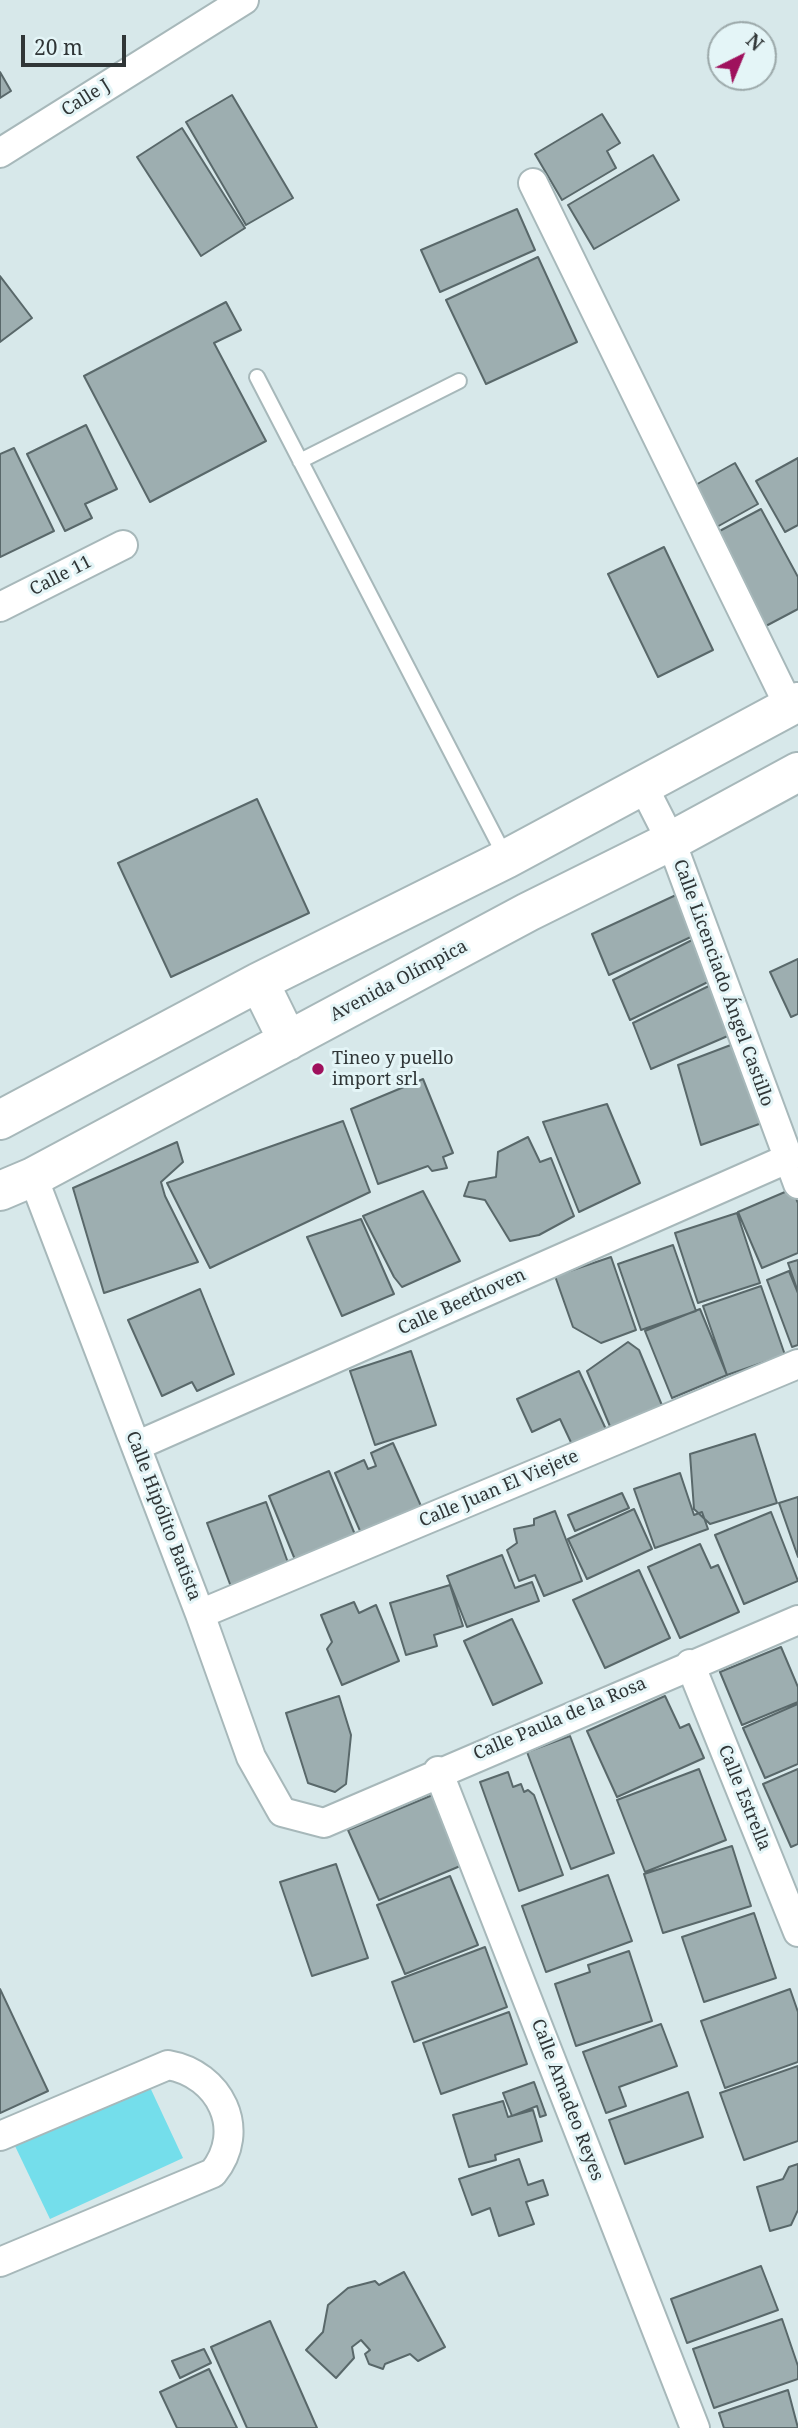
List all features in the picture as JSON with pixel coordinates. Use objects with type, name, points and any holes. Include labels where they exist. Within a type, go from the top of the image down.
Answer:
[{"type":"main road","points":[[0,1120],[259,982],[506,859],[793,704]]},
{"type":"main road","name":"Avenida Olímpica","points":[[17,1184],[528,912],[671,841],[798,772]]},
{"type":"main road","points":[[259,982],[288,1041]]},
{"type":"street","name":"Calle J","points":[[0,153],[211,8],[244,0]]},
{"type":"street","points":[[533,183],[793,704]]},
{"type":"street","name":"Calle 11","points":[[0,607],[123,545]]},
{"type":"street","name":"Calle Licenciado Ángel Castillo","points":[[642,784],[671,841],[798,1184]]},
{"type":"street","name":"Calle Beethoven","points":[[136,1447],[787,1158]]},
{"type":"street","name":"Calle Hipólito Batista","points":[[17,1184],[136,1447],[251,1757],[282,1812],[324,1823]]},
{"type":"street","name":"Calle Juan El Viejete","points":[[200,1614],[798,1364]]},
{"type":"street","name":"Calle Paula de la Rosa","points":[[324,1823],[438,1771],[798,1619]]},
{"type":"street","name":"Calle Estrella","points":[[690,1664],[798,1932]]},
{"type":"street","name":"Calle Amadeo Reyes","points":[[438,1771],[695,2428]]},
{"type":"street","points":[[0,2136],[168,2065],[180,2067],[208,2085],[221,2103],[231,2129],[223,2160],[213,2173],[0,2262]]},
{"type":"lane","points":[[257,377],[506,859]]},
{"type":"lane","points":[[300,461],[459,381]]},
{"type":"shaded area","points":[[148,2083],[183,2158],[50,2219],[15,2146]]},
{"type":"building","points":[[0,72],[11,91],[0,98]]},
{"type":"building","points":[[232,95],[293,198],[246,225],[186,122]]},
{"type":"building","points":[[602,114],[620,143],[607,151],[616,168],[562,200],[535,154]]},
{"type":"building","points":[[182,128],[245,228],[201,256],[137,157]]},
{"type":"building","points":[[653,155],[679,200],[594,249],[568,205]]},
{"type":"building","points":[[517,209],[535,250],[440,292],[421,250]]},
{"type":"building","points":[[538,257],[577,342],[486,384],[446,300]]},
{"type":"building","points":[[0,276],[32,318],[0,342]]},
{"type":"building","points":[[226,302],[241,330],[214,343],[266,441],[150,502],[84,376]]},
{"type":"building","points":[[86,425],[117,489],[85,504],[92,518],[65,531],[27,454]]},
{"type":"building","points":[[14,448],[54,531],[0,557],[0,454]]},
{"type":"building","points":[[798,458],[798,525],[785,532],[756,481]]},
{"type":"building","points":[[735,463],[758,504],[715,528],[692,487]]},
{"type":"building","points":[[761,509],[798,577],[798,609],[764,627],[714,534]]},
{"type":"building","points":[[664,547],[713,650],[658,677],[608,574]]},
{"type":"building","points":[[257,799],[309,913],[171,977],[118,863]]},
{"type":"building","points":[[676,895],[693,936],[609,975],[592,934]]},
{"type":"building","points":[[698,937],[714,979],[630,1020],[613,980]]},
{"type":"building","points":[[798,959],[798,1014],[791,1017],[770,972]]},
{"type":"building","points":[[717,982],[737,1032],[651,1069],[633,1023]]},
{"type":"building","points":[[744,1040],[773,1119],[701,1145],[678,1065]]},
{"type":"building","points":[[423,1079],[453,1153],[443,1157],[447,1168],[432,1171],[428,1166],[378,1184],[351,1109]]},
{"type":"building","points":[[607,1104],[640,1183],[579,1212],[543,1122]]},
{"type":"building","points":[[343,1121],[370,1192],[210,1268],[167,1183]]},
{"type":"building","points":[[528,1137],[540,1162],[551,1158],[574,1216],[539,1235],[510,1241],[485,1200],[464,1196],[469,1182],[496,1177],[498,1152]]},
{"type":"building","points":[[177,1142],[183,1162],[161,1182],[165,1196],[198,1262],[104,1293],[73,1188]]},
{"type":"building","points":[[792,1189],[798,1203],[798,1253],[762,1268],[738,1212]]},
{"type":"building","points":[[423,1191],[460,1261],[402,1287],[394,1277],[363,1216]]},
{"type":"building","points":[[737,1213],[760,1283],[698,1303],[675,1233]]},
{"type":"building","points":[[361,1219],[394,1294],[342,1316],[307,1237]]},
{"type":"building","points":[[673,1245],[696,1311],[641,1330],[618,1264]]},
{"type":"building","points":[[611,1257],[636,1330],[601,1343],[573,1327],[555,1276]]},
{"type":"building","points":[[798,1260],[798,1292],[788,1263]]},
{"type":"building","points":[[789,1271],[798,1293],[798,1345],[792,1347],[767,1280]]},
{"type":"building","points":[[761,1286],[785,1355],[727,1375],[703,1306]]},
{"type":"building","points":[[200,1289],[234,1374],[197,1391],[192,1382],[162,1396],[128,1320]]},
{"type":"building","points":[[700,1309],[727,1375],[672,1398],[645,1331]]},
{"type":"building","points":[[628,1342],[639,1350],[666,1415],[614,1436],[587,1371]]},
{"type":"building","points":[[411,1351],[436,1425],[375,1445],[350,1371]]},
{"type":"building","points":[[579,1371],[610,1438],[576,1453],[560,1419],[532,1432],[517,1399]]},
{"type":"building","points":[[755,1434],[777,1503],[710,1524],[694,1509],[690,1454]]},
{"type":"building","points":[[393,1443],[425,1515],[364,1540],[335,1473],[364,1460],[368,1469],[376,1466],[371,1453]]},
{"type":"building","points":[[329,1471],[358,1542],[298,1567],[269,1496]]},
{"type":"building","points":[[680,1473],[694,1515],[702,1512],[708,1529],[655,1548],[634,1489]]},
{"type":"building","points":[[622,1493],[629,1508],[575,1531],[568,1515]]},
{"type":"building","points":[[798,1497],[798,1557],[779,1503]]},
{"type":"building","points":[[266,1502],[291,1571],[233,1592],[207,1523]]},
{"type":"building","points":[[634,1509],[652,1549],[587,1579],[568,1539]]},
{"type":"building","points":[[555,1511],[582,1581],[544,1596],[535,1575],[519,1581],[507,1550],[517,1543],[514,1529],[534,1525],[534,1519]]},
{"type":"building","points":[[771,1512],[798,1581],[744,1604],[715,1535]]},
{"type":"building","points":[[700,1544],[711,1568],[718,1565],[739,1612],[680,1638],[648,1567]]},
{"type":"building","points":[[502,1555],[515,1588],[532,1582],[539,1601],[467,1627],[447,1576]]},
{"type":"building","points":[[639,1570],[670,1638],[605,1668],[573,1600]]},
{"type":"building","points":[[450,1585],[463,1626],[434,1635],[437,1646],[406,1655],[390,1603]]},
{"type":"building","points":[[354,1602],[359,1613],[376,1605],[399,1661],[342,1685],[327,1649],[332,1642],[321,1615]]},
{"type":"building","points":[[512,1619],[542,1683],[493,1705],[464,1641]]},
{"type":"building","points":[[781,1647],[798,1687],[798,1702],[742,1725],[720,1672]]},
{"type":"building","points":[[339,1696],[351,1735],[346,1784],[335,1792],[308,1783],[286,1713]]},
{"type":"building","points":[[665,1696],[680,1728],[689,1724],[704,1758],[617,1797],[587,1731]]},
{"type":"building","points":[[798,1704],[798,1764],[765,1778],[743,1728]]},
{"type":"building","points":[[570,1736],[614,1853],[571,1869],[527,1752]]},
{"type":"building","points":[[699,1769],[726,1840],[645,1872],[617,1800]]},
{"type":"building","points":[[798,1769],[798,1844],[791,1847],[763,1784]]},
{"type":"building","points":[[508,1772],[513,1787],[521,1784],[524,1792],[528,1790],[534,1795],[563,1875],[519,1891],[480,1782]]},
{"type":"building","points":[[435,1794],[465,1864],[379,1900],[348,1830]]},
{"type":"building","points":[[732,1846],[751,1906],[663,1933],[644,1874]]},
{"type":"building","points":[[336,1864],[368,1958],[312,1976],[280,1882]]},
{"type":"building","points":[[608,1875],[632,1941],[546,1972],[522,1906]]},
{"type":"building","points":[[450,1876],[478,1945],[405,1974],[377,1905]]},
{"type":"building","points":[[754,1913],[776,1978],[704,2002],[682,1937]]},
{"type":"building","points":[[485,1947],[507,2007],[414,2042],[392,1982]]},
{"type":"building","points":[[629,1951],[652,2021],[576,2046],[555,1984],[590,1972],[588,1965]]},
{"type":"building","points":[[0,1989],[48,2091],[0,2113]]},
{"type":"building","points":[[790,1989],[798,2012],[798,2062],[725,2088],[701,2021]]},
{"type":"building","points":[[509,2012],[527,2064],[441,2094],[423,2043]]},
{"type":"building","points":[[661,2024],[677,2066],[619,2087],[626,2106],[606,2113],[583,2052]]},
{"type":"building","points":[[798,2066],[798,2141],[744,2160],[720,2093]]},
{"type":"building","points":[[534,2082],[546,2115],[540,2117],[537,2106],[512,2116],[503,2093]]},
{"type":"building","points":[[688,2092],[703,2137],[625,2164],[609,2120]]},
{"type":"building","points":[[503,2101],[508,2117],[533,2110],[542,2141],[495,2155],[496,2160],[469,2167],[453,2115]]},
{"type":"building","points":[[519,2159],[528,2185],[543,2180],[548,2195],[526,2202],[534,2224],[499,2236],[490,2208],[472,2215],[459,2179]]},
{"type":"building","points":[[798,2164],[798,2210],[791,2225],[770,2231],[757,2187],[783,2179],[789,2167]]},
{"type":"building","points":[[761,2266],[778,2310],[687,2343],[671,2299]]},
{"type":"building","points":[[404,2272],[445,2347],[418,2361],[410,2354],[385,2364],[383,2369],[369,2364],[365,2354],[370,2350],[361,2340],[352,2347],[354,2358],[336,2378],[306,2350],[323,2332],[328,2305],[348,2288],[375,2281],[379,2285]]},
{"type":"building","points":[[782,2319],[798,2366],[798,2379],[714,2408],[693,2349]]},
{"type":"building","points":[[270,2321],[317,2428],[247,2428],[211,2347]]},
{"type":"building","points":[[204,2349],[211,2363],[180,2378],[172,2361]]},
{"type":"building","points":[[209,2369],[237,2428],[177,2428],[160,2392]]},
{"type":"building","points":[[788,2390],[798,2428],[724,2428],[719,2413]]},
{"type":"place","name":"Tineo y puello import srl","points":[[318,1069]]}]
